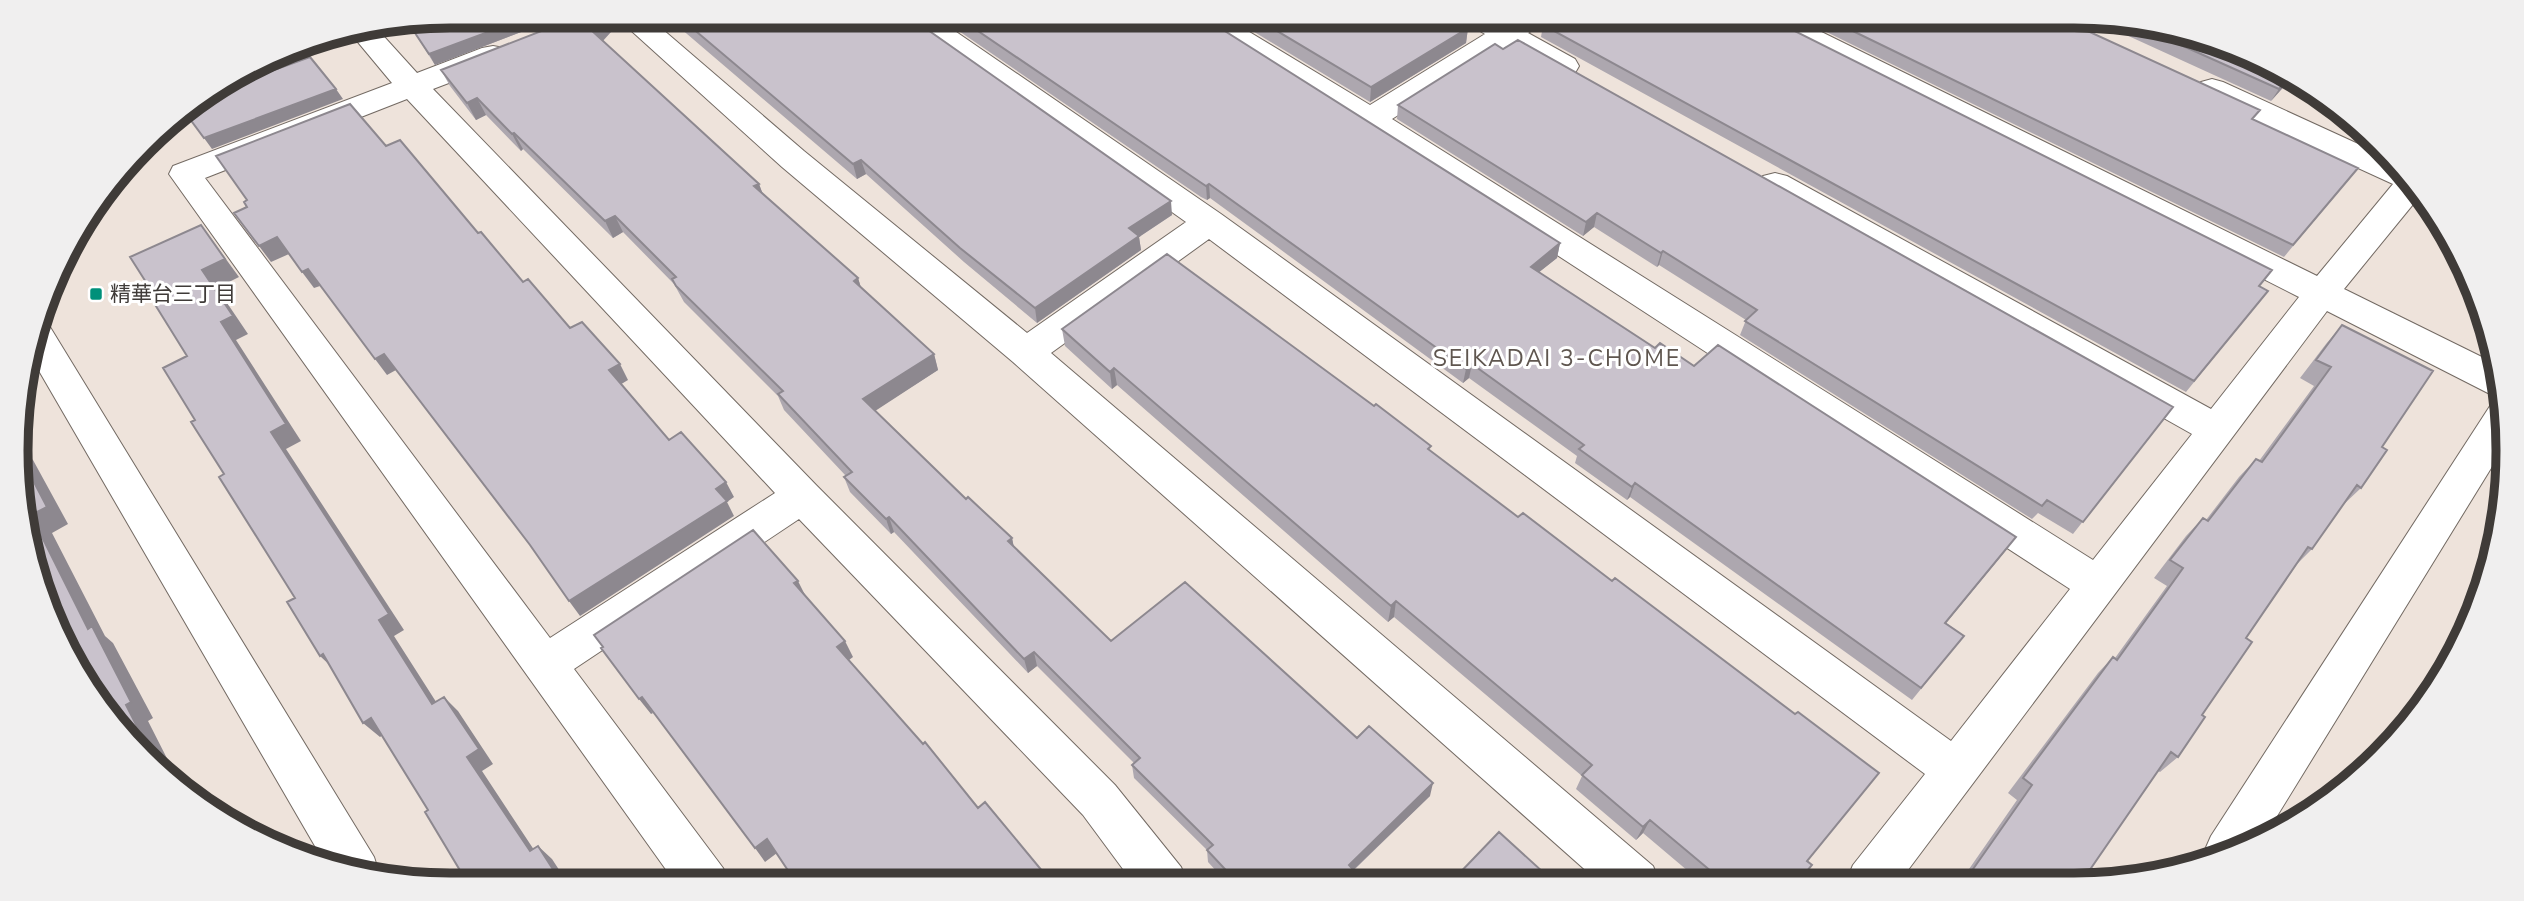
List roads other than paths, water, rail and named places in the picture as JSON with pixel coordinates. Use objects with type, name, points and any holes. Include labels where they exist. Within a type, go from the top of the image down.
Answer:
[{"type":"street","points":[[644,28],[793,159],[1026,352],[1625,873]]},
{"type":"street","points":[[931,28],[1209,222],[1955,769]]},
{"type":"street","points":[[1222,28],[1370,119],[2099,586]]},
{"type":"street","points":[[1496,28],[1591,81]]},
{"type":"street","points":[[1370,119],[1516,28]]},
{"type":"street","points":[[1791,28],[2489,377]]},
{"type":"street","points":[[368,36],[802,496],[1099,800],[1155,873]]},
{"type":"street","points":[[522,44],[186,174],[697,873]]},
{"type":"street","points":[[2190,78],[2390,171]]},
{"type":"street","points":[[1748,169],[2217,430]]},
{"type":"street","points":[[1877,873],[2322,293],[2406,190]]},
{"type":"street","points":[[1026,352],[1209,222]]},
{"type":"street","points":[[41,343],[350,861]]},
{"type":"street","points":[[2235,841],[2495,428]]},
{"type":"street","points":[[546,664],[802,496]]},
{"type":"place","name":"精華台三丁目","points":[[96,294]]},
{"type":"district","name":"SEIKADAI 3-CHOME","points":[[1557,358]]}]
